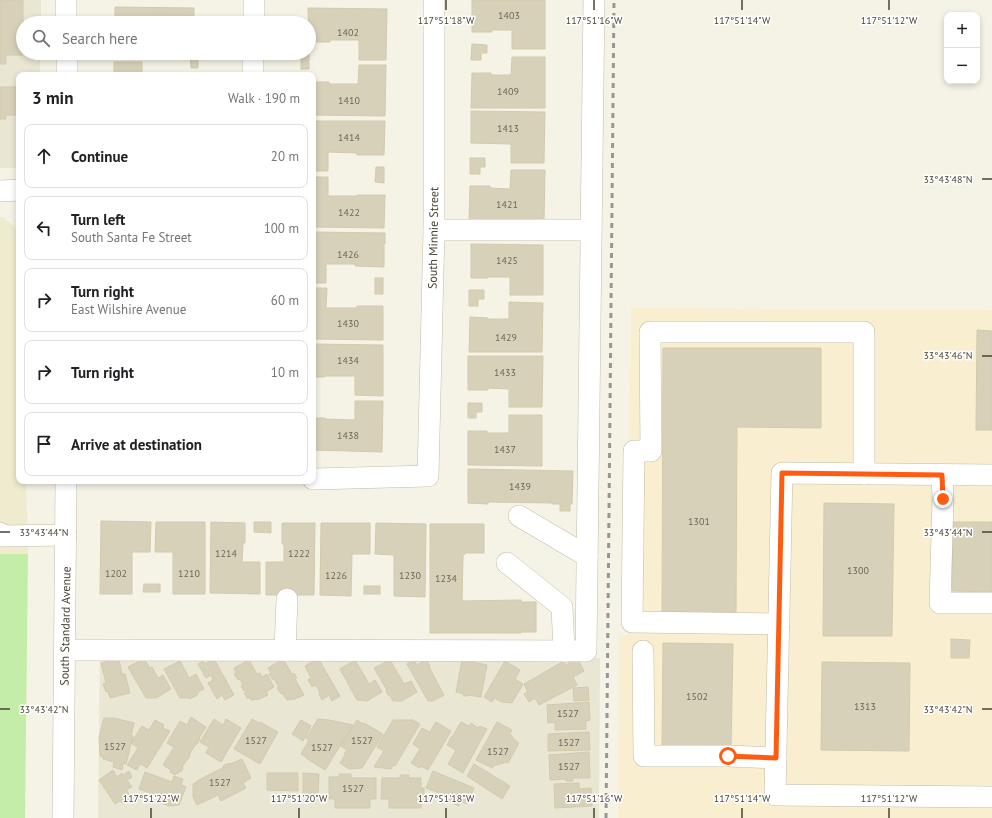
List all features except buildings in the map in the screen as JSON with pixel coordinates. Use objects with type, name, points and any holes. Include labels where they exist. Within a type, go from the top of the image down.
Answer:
[{"type":"street","points":[[66,0],[66,16]]},
{"type":"street","points":[[254,0],[254,16]]},
{"type":"street","name":"South Minnie Street","points":[[316,479],[428,476],[434,230],[434,0]]},
{"type":"street","points":[[65,650],[586,651],[594,0]]},
{"type":"street","points":[[67,60],[67,72]]},
{"type":"street","points":[[253,60],[253,72]]},
{"type":"street","points":[[0,190],[16,190]]},
{"type":"street","points":[[434,230],[591,230]]},
{"type":"street","points":[[778,624],[632,622],[634,451],[651,451],[650,332],[864,332],[864,474]]},
{"type":"street","points":[[992,475],[782,473],[774,795],[992,797]]},
{"type":"street","points":[[942,475],[943,499],[940,603],[992,603]]},
{"type":"street","name":"South Standard Avenue","points":[[63,818],[66,484]]},
{"type":"street","points":[[519,516],[588,556]]},
{"type":"street","points":[[0,533],[2,536],[66,535]]},
{"type":"street","points":[[507,563],[562,607],[564,651]]},
{"type":"street","points":[[285,650],[287,599]]},
{"type":"street","points":[[643,651],[644,756],[728,756],[776,758]]},
{"type":"shaded area","points":[[0,0],[41,0],[41,16],[16,16],[16,60],[40,60],[40,72],[16,72],[16,168],[0,168]]},
{"type":"shaded area","points":[[0,217],[4,217],[16,229],[16,484],[26,484],[28,554],[0,554]]},
{"type":"shaded area","points":[[631,308],[992,310],[992,818],[618,818],[619,635],[627,635]]},
{"type":"shaded area","points":[[100,653],[600,658],[599,818],[98,818]]},
{"type":"green space","points":[[0,554],[28,554],[25,818],[0,818]]},
{"type":"railway","points":[[606,818],[614,0]]},
{"type":"route","points":[[728,756],[776,758],[782,473],[942,475],[943,499]]}]
